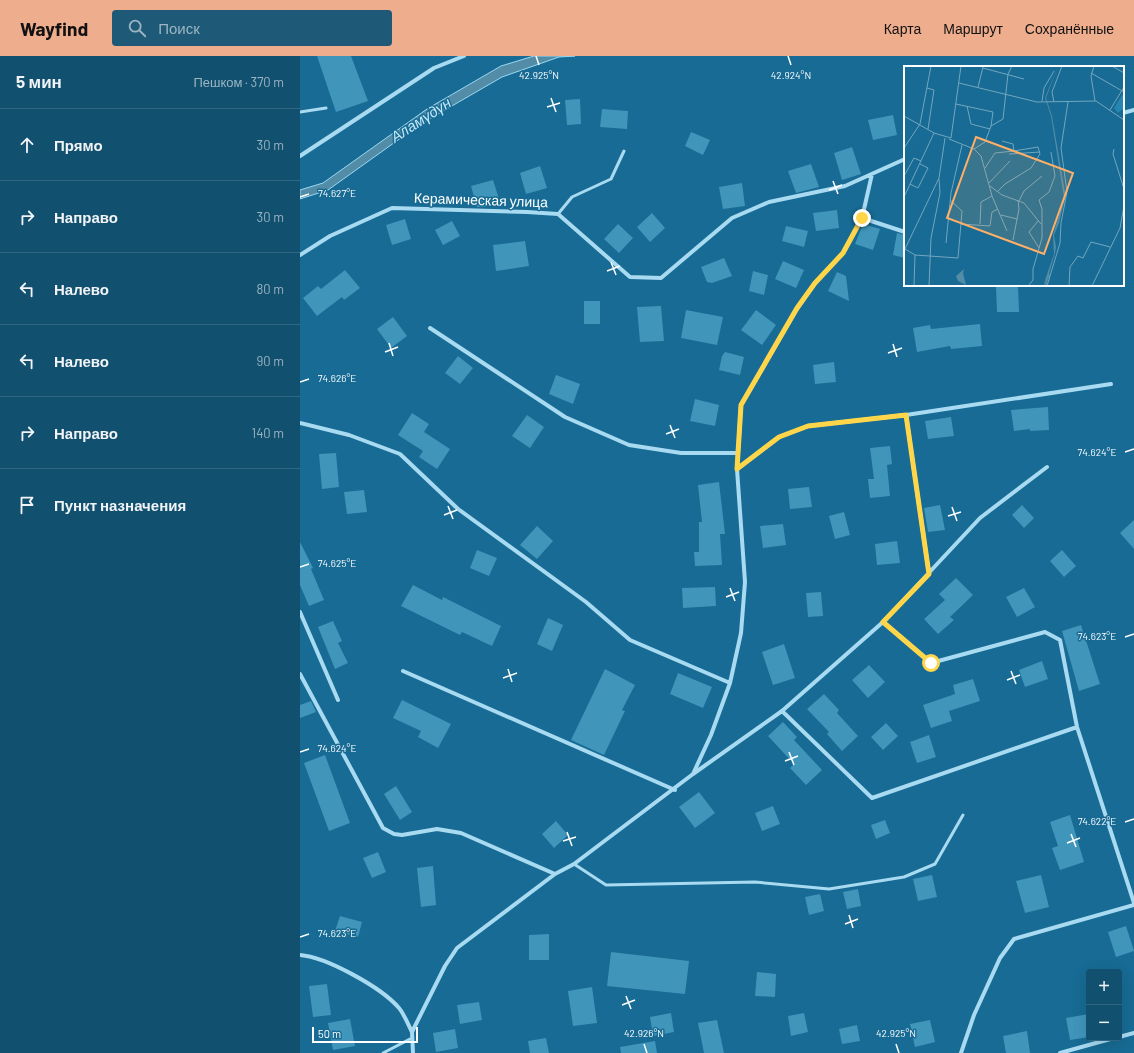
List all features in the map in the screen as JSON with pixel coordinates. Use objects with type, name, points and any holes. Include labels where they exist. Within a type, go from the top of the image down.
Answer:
[{"type":"street","points":[[300,156],[434,68],[464,56]]},
{"type":"street","points":[[1124,113],[1134,110]]},
{"type":"street","name":"Керамическая улица","points":[[300,255],[330,236],[392,208],[558,214],[630,277],[661,278],[732,218],[769,202],[845,186],[904,159]]},
{"type":"street","points":[[693,774],[711,735],[730,683],[741,633],[745,582],[737,469],[741,405],[797,308],[815,283],[843,253],[862,218],[872,174]]},
{"type":"street","points":[[862,218],[904,232]]},
{"type":"street","points":[[430,328],[565,417],[629,445],[681,453],[738,453]]},
{"type":"street","points":[[737,469],[779,437],[808,426],[906,415],[1110,384]]},
{"type":"street","points":[[906,415],[929,574]]},
{"type":"street","points":[[300,423],[349,436],[400,454],[458,509],[586,602],[630,640],[730,683]]},
{"type":"street","points":[[413,1053],[412,1032],[445,966],[457,948],[555,874],[574,864],[675,790],[693,774],[782,711],[883,622],[980,518],[1047,468]]},
{"type":"street","points":[[300,612],[338,700]]},
{"type":"street","points":[[883,622],[931,663],[1045,632],[1060,640],[1077,727],[1134,904],[1014,939],[1000,958],[974,1016],[962,1053]]},
{"type":"street","points":[[403,671],[675,790]]},
{"type":"street","points":[[300,674],[383,828],[394,834],[402,835],[437,829],[461,833],[555,874]]},
{"type":"street","points":[[782,711],[872,798],[1077,727]]},
{"type":"street","points":[[300,955],[311,956],[367,982],[399,1008],[412,1032]]},
{"type":"street","points":[[1122,1036],[1134,1032]]},
{"type":"street","points":[[1060,1053],[1103,1041]]},
{"type":"lane","points":[[300,112],[326,108]]},
{"type":"lane","points":[[558,214],[572,198],[611,179],[624,151]]},
{"type":"lane","points":[[574,864],[606,885],[755,882],[829,889],[904,877],[935,864],[963,815]]},
{"type":"lane","points":[[383,1053],[412,1038]]},
{"type":"water","name":"Аламүдүн","points":[[534,56],[575,56],[559,57],[502,77],[419,125],[328,190],[300,199],[300,190],[323,183],[427,109],[501,66]]},
{"type":"building","points":[[317,56],[351,56],[368,101],[336,112]]},
{"type":"building","points":[[580,99],[581,124],[567,125],[565,100]]},
{"type":"building","points":[[602,109],[628,111],[627,129],[600,127]]},
{"type":"building","points":[[893,115],[897,135],[873,140],[868,120]]},
{"type":"building","points":[[691,132],[710,140],[703,155],[685,146]]},
{"type":"building","points":[[852,147],[861,174],[842,180],[834,153]]},
{"type":"building","points":[[811,164],[819,187],[796,193],[788,171]]},
{"type":"building","points":[[540,166],[547,188],[526,194],[520,173]]},
{"type":"building","points":[[493,180],[500,202],[484,207],[477,207],[471,186]]},
{"type":"building","points":[[742,183],[745,206],[723,209],[719,187]]},
{"type":"building","points":[[837,210],[839,228],[816,231],[813,213]]},
{"type":"building","points":[[652,213],[665,228],[650,242],[637,227]]},
{"type":"building","points":[[405,219],[411,239],[392,245],[386,225]]},
{"type":"building","points":[[452,221],[460,236],[443,245],[435,230]]},
{"type":"building","points":[[618,224],[633,238],[619,253],[604,239]]},
{"type":"building","points":[[863,224],[880,229],[873,250],[855,244]]},
{"type":"building","points":[[786,226],[808,231],[804,247],[782,241]]},
{"type":"building","points":[[897,233],[904,235],[904,258],[893,255]]},
{"type":"building","points":[[525,241],[529,266],[496,271],[493,245]]},
{"type":"building","points":[[724,258],[732,276],[712,283],[707,282],[701,267]]},
{"type":"building","points":[[783,261],[804,270],[796,288],[775,279]]},
{"type":"building","points":[[345,270],[360,288],[344,300],[342,297],[317,316],[303,298],[318,286],[321,289]]},
{"type":"building","points":[[753,271],[768,275],[764,295],[749,291]]},
{"type":"building","points":[[837,272],[846,276],[849,301],[828,291]]},
{"type":"building","points":[[1018,286],[1019,312],[997,312],[996,287]]},
{"type":"building","points":[[584,301],[600,301],[600,324],[584,324]]},
{"type":"building","points":[[661,306],[664,341],[640,342],[637,307]]},
{"type":"building","points":[[686,310],[723,317],[717,345],[681,338]]},
{"type":"building","points":[[756,310],[776,325],[762,345],[741,330]]},
{"type":"building","points":[[393,317],[407,336],[391,348],[377,329]]},
{"type":"building","points":[[980,324],[982,346],[951,349],[950,346],[917,352],[913,328],[930,325],[931,329]]},
{"type":"building","points":[[725,352],[744,357],[740,375],[719,370],[722,356]]},
{"type":"building","points":[[458,356],[473,368],[460,384],[445,373]]},
{"type":"building","points":[[834,362],[836,382],[815,384],[813,365]]},
{"type":"building","points":[[556,375],[580,384],[573,404],[549,394]]},
{"type":"building","points":[[695,399],[719,405],[715,426],[690,421]]},
{"type":"building","points":[[1048,407],[1049,430],[1030,431],[1030,429],[1014,431],[1011,410]]},
{"type":"building","points":[[412,413],[429,424],[424,432],[450,449],[437,469],[419,457],[423,451],[398,435]]},
{"type":"building","points":[[527,415],[544,427],[530,448],[512,436]]},
{"type":"building","points":[[951,417],[954,436],[928,439],[925,421]]},
{"type":"building","points":[[890,446],[892,464],[887,465],[890,496],[870,498],[868,479],[874,479],[870,448]]},
{"type":"building","points":[[336,453],[339,487],[322,489],[319,454]]},
{"type":"building","points":[[719,482],[725,534],[720,534],[722,565],[695,566],[694,552],[699,552],[699,522],[702,522],[698,485]]},
{"type":"building","points":[[809,487],[812,507],[790,509],[788,489]]},
{"type":"building","points":[[364,490],[367,512],[347,514],[344,492]]},
{"type":"building","points":[[940,505],[945,530],[928,532],[924,508]]},
{"type":"building","points":[[1022,505],[1034,518],[1024,528],[1012,515]]},
{"type":"building","points":[[844,512],[850,535],[835,539],[829,516]]},
{"type":"building","points":[[1134,520],[1134,549],[1120,533]]},
{"type":"building","points":[[783,524],[786,545],[763,548],[760,526]]},
{"type":"building","points":[[537,526],[553,541],[537,559],[520,545]]},
{"type":"building","points":[[897,541],[900,563],[877,565],[875,544]]},
{"type":"building","points":[[300,542],[313,568],[311,569],[324,600],[309,606],[300,585]]},
{"type":"building","points":[[477,550],[497,558],[489,576],[470,568]]},
{"type":"building","points":[[1062,550],[1076,566],[1064,577],[1050,561]]},
{"type":"building","points":[[956,578],[973,595],[950,617],[954,620],[938,634],[924,619],[945,600],[939,594]]},
{"type":"building","points":[[413,585],[442,600],[443,597],[501,626],[492,646],[462,632],[460,635],[401,606]]},
{"type":"building","points":[[715,587],[716,606],[683,608],[682,588]]},
{"type":"building","points":[[1024,588],[1035,607],[1017,617],[1006,597]]},
{"type":"building","points":[[821,592],[823,616],[808,617],[806,593]]},
{"type":"building","points":[[548,618],[563,625],[552,651],[537,644]]},
{"type":"building","points":[[333,621],[342,641],[338,643],[348,663],[335,669],[318,627]]},
{"type":"building","points":[[1081,625],[1100,684],[1079,691],[1062,631]]},
{"type":"building","points":[[784,644],[795,678],[773,685],[762,652]]},
{"type":"building","points":[[1042,661],[1048,679],[1025,687],[1019,670]]},
{"type":"building","points":[[869,665],[885,682],[868,698],[852,680]]},
{"type":"building","points":[[605,669],[635,685],[622,710],[625,711],[604,755],[571,740]]},
{"type":"building","points":[[678,673],[712,687],[703,708],[670,694]]},
{"type":"building","points":[[973,679],[980,701],[949,711],[952,721],[931,728],[923,705],[955,694],[953,685]]},
{"type":"building","points":[[824,694],[839,710],[837,713],[858,736],[842,751],[827,734],[829,732],[807,709]]},
{"type":"building","points":[[402,700],[451,724],[438,748],[418,737],[421,731],[393,718]]},
{"type":"building","points":[[311,701],[316,712],[300,718],[300,705]]},
{"type":"building","points":[[783,722],[797,737],[794,740],[822,770],[806,785],[790,768],[794,764],[768,736]]},
{"type":"building","points":[[886,723],[898,736],[883,750],[871,737]]},
{"type":"building","points":[[929,735],[936,757],[917,763],[910,742]]},
{"type":"building","points":[[325,755],[350,823],[329,831],[304,763]]},
{"type":"building","points":[[396,786],[412,812],[400,820],[384,794]]},
{"type":"building","points":[[699,792],[715,813],[695,828],[679,807]]},
{"type":"building","points":[[773,806],[780,824],[762,831],[755,813]]},
{"type":"building","points":[[1070,815],[1084,862],[1060,870],[1052,848],[1058,846],[1050,822]]},
{"type":"building","points":[[885,820],[890,833],[876,839],[871,825]]},
{"type":"building","points":[[556,821],[568,835],[554,848],[542,834]]},
{"type":"building","points":[[378,852],[386,872],[372,878],[363,858]]},
{"type":"building","points":[[433,866],[436,905],[421,907],[417,868]]},
{"type":"building","points":[[932,875],[937,897],[918,901],[913,879]]},
{"type":"building","points":[[1041,875],[1049,907],[1025,913],[1016,881]]},
{"type":"building","points":[[858,889],[861,906],[847,909],[843,892]]},
{"type":"building","points":[[820,894],[824,911],[809,915],[805,897]]},
{"type":"building","points":[[340,916],[362,922],[358,937],[335,931]]},
{"type":"building","points":[[1126,926],[1134,951],[1116,957],[1108,932]]},
{"type":"building","points":[[549,934],[549,960],[529,960],[529,935]]},
{"type":"building","points":[[611,952],[689,961],[685,994],[607,986]]},
{"type":"building","points":[[757,972],[776,974],[775,997],[755,996]]},
{"type":"building","points":[[327,984],[331,1015],[313,1017],[309,986]]},
{"type":"building","points":[[592,987],[597,1023],[573,1026],[568,991]]},
{"type":"building","points":[[479,1002],[482,1020],[460,1024],[457,1005]]},
{"type":"building","points":[[671,1013],[674,1032],[653,1036],[650,1017]]},
{"type":"building","points":[[804,1013],[808,1032],[791,1036],[788,1016]]},
{"type":"building","points":[[1086,1015],[1086,1037],[1070,1040],[1066,1018]]},
{"type":"building","points":[[350,1019],[355,1046],[333,1050],[328,1023]]},
{"type":"building","points":[[717,1020],[724,1053],[704,1053],[698,1023]]},
{"type":"building","points":[[930,1020],[935,1042],[915,1047],[910,1024]]},
{"type":"building","points":[[857,1025],[860,1041],[842,1044],[839,1029]]},
{"type":"building","points":[[455,1029],[458,1048],[436,1052],[433,1033]]},
{"type":"building","points":[[1027,1031],[1030,1053],[1006,1053],[1003,1036]]},
{"type":"building","points":[[546,1038],[549,1053],[530,1053],[528,1041]]},
{"type":"building","points":[[655,1041],[657,1053],[621,1053],[620,1047]]},
{"type":"route","points":[[862,218],[843,253],[815,283],[797,308],[741,405],[737,469],[779,437],[808,426],[906,415],[929,574],[883,622],[931,663]]}]
